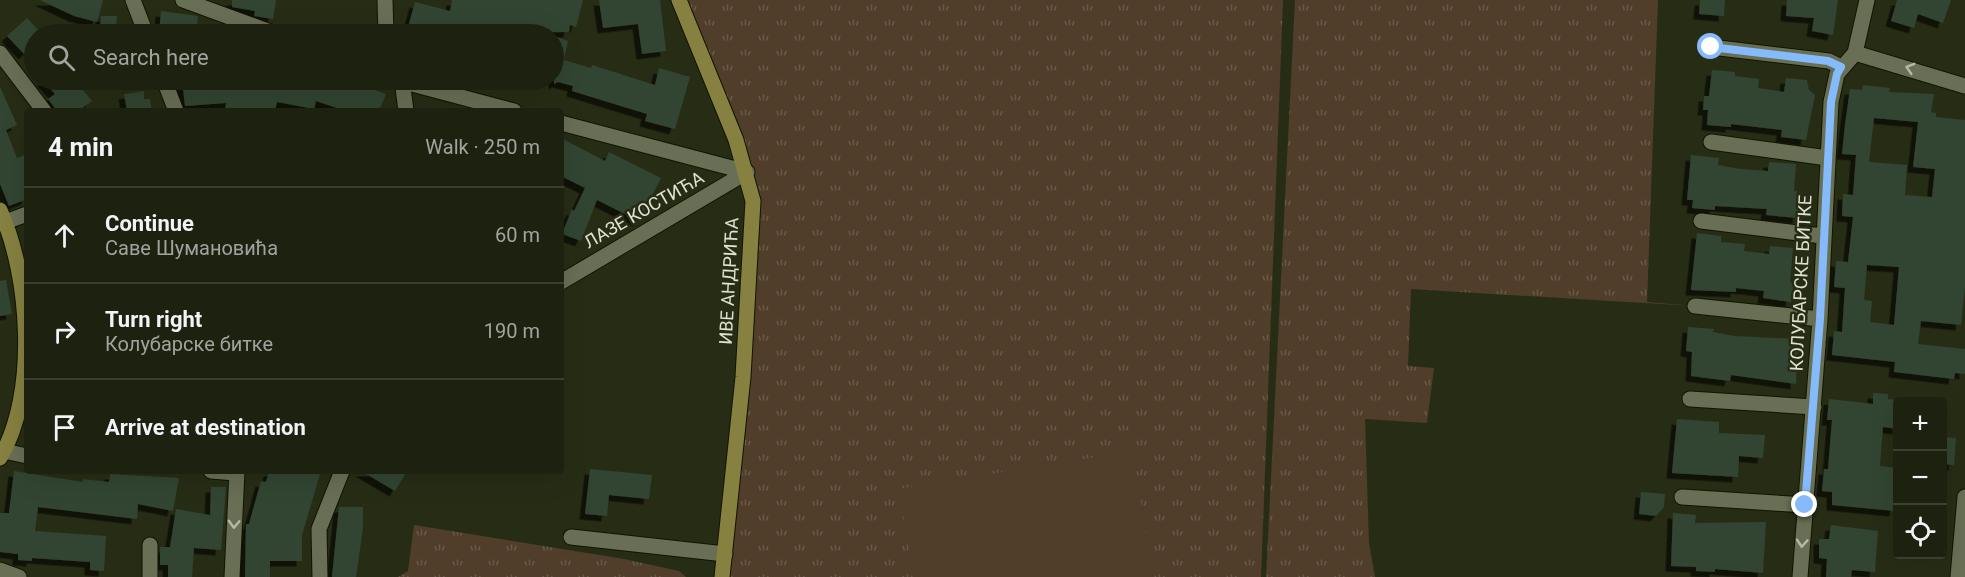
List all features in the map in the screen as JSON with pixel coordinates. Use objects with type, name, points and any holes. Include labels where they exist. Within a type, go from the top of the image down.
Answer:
[{"type":"street","points":[[133,0],[142,24]]},
{"type":"street","points":[[183,0],[222,7],[256,24]]},
{"type":"street","points":[[385,0],[386,24]]},
{"type":"street","name":"ИВЕ АНДРИЋА","points":[[679,0],[736,140],[747,172],[753,201],[753,230],[742,377],[722,577]]},
{"type":"street","points":[[1867,0],[1855,53],[1965,86]]},
{"type":"street","points":[[1711,47],[1828,61],[1841,67]]},
{"type":"street","name":"КОЛУБАРСКЕ БИТКЕ","points":[[1800,577],[1820,319],[1822,236],[1831,102],[1837,74],[1855,53]]},
{"type":"street","points":[[0,54],[24,85]]},
{"type":"street","points":[[28,90],[42,108]]},
{"type":"street","points":[[168,90],[175,108]]},
{"type":"street","points":[[403,90],[406,108]]},
{"type":"street","points":[[437,90],[503,108]]},
{"type":"street","points":[[564,124],[747,172]]},
{"type":"street","points":[[1711,142],[1828,158]]},
{"type":"street","name":"ЛАЗЕ КОСТИЋА","points":[[564,280],[747,172]]},
{"type":"street","points":[[24,215],[2,219],[18,268],[24,312],[22,393],[15,424],[2,455],[24,456]]},
{"type":"street","points":[[1701,221],[1822,236]]},
{"type":"street","points":[[1695,306],[1820,319]]},
{"type":"street","points":[[1690,399],[1814,407]]},
{"type":"street","points":[[232,577],[236,474]]},
{"type":"street","points":[[320,577],[319,529],[341,474]]},
{"type":"street","points":[[1682,497],[1805,505]]},
{"type":"street","points":[[1958,577],[1965,497]]},
{"type":"street","points":[[572,537],[725,554]]},
{"type":"street","points":[[150,545],[150,577]]},
{"type":"street","points":[[0,570],[18,577]]},
{"type":"green space","points":[[679,0],[1283,0],[1261,577],[722,577],[753,201]]},
{"type":"green space","points":[[1295,0],[1658,0],[1647,302],[1695,306],[1411,289],[1408,366],[1434,368],[1427,423],[1365,419],[1369,543],[1375,577],[1266,577]]},
{"type":"green space","points":[[1133,451],[1153,577],[913,577],[899,489]]},
{"type":"green space","points":[[414,525],[624,559],[679,571],[686,577],[398,577],[408,571]]},
{"type":"building","points":[[40,0],[103,0],[97,22],[74,16]]},
{"type":"building","points":[[232,0],[276,0],[273,19],[254,16],[255,11],[232,7]]},
{"type":"building","points":[[452,0],[583,0],[576,27],[570,25],[569,32],[564,32],[564,24],[409,24],[415,2],[450,11]]},
{"type":"building","points":[[599,0],[660,0],[666,51],[642,54],[638,24],[603,28]]},
{"type":"building","points":[[1700,0],[1725,0],[1724,16],[1699,14]]},
{"type":"building","points":[[1787,0],[1838,0],[1833,35],[1812,31],[1814,18],[1786,16]]},
{"type":"building","points":[[1897,0],[1951,0],[1943,23],[1918,14],[1914,28],[1891,21]]},
{"type":"building","points":[[161,11],[198,16],[197,24],[160,24]]},
{"type":"building","points":[[101,16],[117,16],[116,24],[100,24]]},
{"type":"building","points":[[27,18],[33,24],[24,24],[24,54],[7,36]]},
{"type":"building","points":[[564,40],[568,41],[564,60]]},
{"type":"building","points":[[564,60],[591,68],[592,65],[655,85],[659,68],[690,77],[675,129],[645,121],[647,114],[572,91],[573,86],[564,84]]},
{"type":"building","points":[[1712,70],[1735,72],[1735,76],[1759,79],[1758,88],[1784,92],[1786,78],[1807,80],[1809,90],[1815,95],[1806,140],[1781,137],[1782,130],[1731,124],[1731,127],[1707,125],[1708,110],[1703,110],[1704,96],[1709,96]]},
{"type":"building","points":[[1863,85],[1890,88],[1889,92],[1934,94],[1931,112],[1936,113],[1936,117],[1965,120],[1965,287],[1961,325],[1921,321],[1918,344],[1965,349],[1965,374],[1955,373],[1954,379],[1894,372],[1895,362],[1832,355],[1834,331],[1842,332],[1845,288],[1834,287],[1836,261],[1848,262],[1853,217],[1842,216],[1843,194],[1853,195],[1856,155],[1842,154],[1845,125],[1850,89],[1862,90]],"holes":[[[1874,118],[1918,122],[1913,167],[1935,169],[1932,197],[1905,195],[1907,165],[1869,162]],[[1867,265],[1899,267],[1894,325],[1870,322],[1872,301],[1864,300]]]},
{"type":"building","points":[[0,87],[17,125],[6,130],[17,158],[24,155],[24,200],[9,206],[0,184]]},
{"type":"building","points":[[51,90],[83,90],[92,101],[82,108],[55,108],[48,99],[55,94]]},
{"type":"building","points":[[183,90],[375,90],[386,94],[380,108],[337,108],[316,101],[314,108],[277,102],[276,108],[225,108],[226,103],[185,106]]},
{"type":"building","points":[[144,91],[144,99],[150,99],[152,108],[126,108],[124,94]]},
{"type":"building","points":[[564,140],[605,161],[609,152],[661,178],[639,221],[597,200],[581,241],[564,235],[564,229],[572,209],[574,211],[585,188],[564,178]]},
{"type":"building","points":[[1691,155],[1719,158],[1718,165],[1740,169],[1768,171],[1769,162],[1796,164],[1794,191],[1797,191],[1796,199],[1800,199],[1798,218],[1766,215],[1767,209],[1715,206],[1715,210],[1692,208],[1693,200],[1687,200]]},
{"type":"building","points":[[1697,233],[1721,236],[1721,242],[1745,244],[1744,251],[1769,254],[1770,246],[1793,248],[1790,282],[1794,283],[1791,302],[1763,298],[1764,291],[1736,288],[1736,292],[1691,290]]},
{"type":"building","points":[[6,280],[12,314],[0,316],[0,281]]},
{"type":"building","points":[[1688,327],[1714,329],[1713,332],[1734,336],[1798,339],[1796,384],[1731,375],[1730,381],[1691,376],[1692,352],[1686,351]]},
{"type":"building","points":[[1873,393],[1888,394],[1888,399],[1893,400],[1893,428],[1883,427],[1880,466],[1893,467],[1893,511],[1832,505],[1832,492],[1822,491],[1824,469],[1828,469],[1832,420],[1827,420],[1829,399],[1873,404]]},
{"type":"building","points":[[1677,419],[1719,422],[1719,433],[1765,435],[1763,458],[1739,456],[1738,477],[1672,473]]},
{"type":"building","points":[[1947,437],[1956,438],[1954,465],[1947,464]]},
{"type":"building","points":[[590,469],[652,475],[649,499],[609,495],[607,516],[585,514]]},
{"type":"building","points":[[14,471],[83,482],[83,479],[109,482],[110,474],[179,478],[173,511],[138,504],[137,519],[38,507],[35,531],[106,536],[104,571],[90,570],[90,562],[32,558],[32,561],[18,560],[18,554],[0,552],[0,513],[9,513]]},
{"type":"building","points":[[268,474],[320,474],[302,535],[302,561],[270,561],[270,577],[245,577],[246,524],[249,524],[261,481],[266,482]]},
{"type":"building","points":[[366,474],[405,474],[395,491]]},
{"type":"building","points":[[211,487],[226,487],[221,550],[194,548],[192,577],[168,577],[168,565],[160,565],[160,547],[170,547],[176,509],[210,515]]},
{"type":"building","points":[[1641,492],[1665,494],[1664,507],[1656,516],[1639,514]]},
{"type":"building","points":[[339,507],[363,507],[363,528],[356,577],[332,577]]},
{"type":"building","points":[[1673,513],[1696,515],[1695,523],[1766,522],[1763,573],[1715,569],[1715,572],[1696,571],[1696,567],[1671,566]]},
{"type":"building","points":[[1831,525],[1878,531],[1875,572],[1852,570],[1851,577],[1826,577],[1827,559],[1819,558],[1819,539],[1829,539]]},
{"type":"route","points":[[1711,47],[1828,61],[1841,67],[1834,84],[1831,102],[1822,236],[1820,319],[1805,505]]}]
